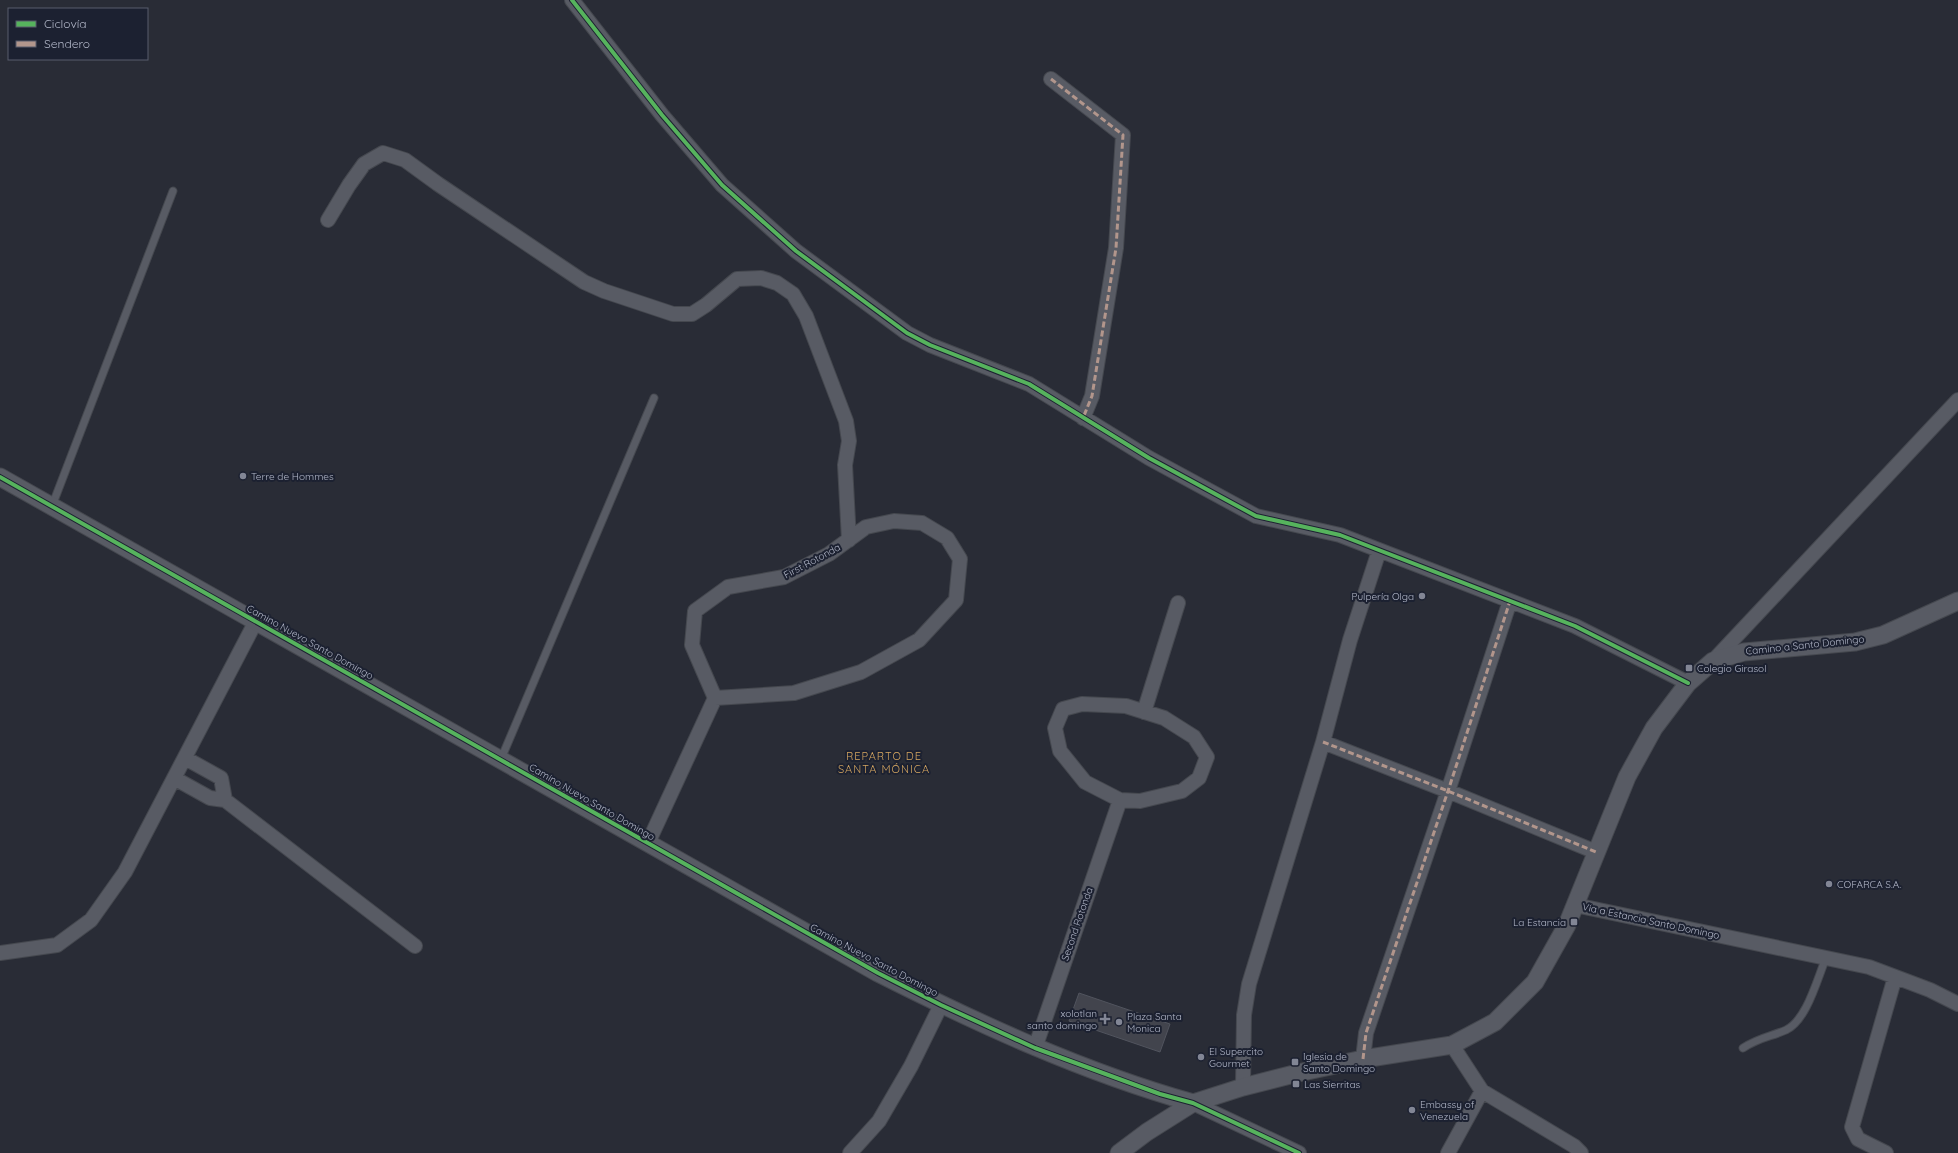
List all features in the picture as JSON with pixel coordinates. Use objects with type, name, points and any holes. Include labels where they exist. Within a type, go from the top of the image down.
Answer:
[{"type":"street","points":[[572,0],[662,115],[722,185],[796,251],[907,333],[930,345],[1029,384],[1149,458],[1256,516],[1340,535],[1576,626],[1688,683]]},
{"type":"street","points":[[1050,78],[1123,135],[1116,248],[1092,396],[1083,418]]},
{"type":"street","points":[[328,220],[349,184],[364,164],[383,153],[405,160],[584,282],[604,291],[673,314],[692,314],[706,305],[737,279],[761,278],[777,283],[794,294],[806,316],[846,421],[849,441],[845,465],[849,540]]},
{"type":"street","points":[[1713,661],[1958,400]]},
{"type":"street","name":"Camino Nuevo Santo Domingo","points":[[0,477],[878,973],[940,1005],[1035,1048],[1160,1094],[1193,1103]]},
{"type":"street","name":"First Rotonda","points":[[894,522],[922,523],[947,538],[960,559],[956,600],[919,640],[861,672],[794,693],[715,698],[692,645],[695,611],[728,587],[784,577],[829,554],[866,526],[894,522]]},
{"type":"street","points":[[1243,1087],[1244,1015],[1249,984],[1323,742],[1350,640],[1379,551]]},
{"type":"street","points":[[1363,1059],[1366,1033],[1448,791],[1510,601]]},
{"type":"street","name":"Camino a Santo Domingo","points":[[1575,905],[1627,777],[1654,728],[1688,683],[1713,661],[1744,652],[1855,642],[1883,635],[1958,601]]},
{"type":"street","points":[[1144,712],[1178,603]]},
{"type":"street","points":[[0,953],[57,945],[91,920],[125,872],[186,758],[256,621]]},
{"type":"street","points":[[648,843],[715,698]]},
{"type":"street","points":[[1082,704],[1126,706],[1164,718],[1194,737],[1207,757],[1199,778],[1182,791],[1140,801],[1120,800],[1085,782],[1060,750],[1055,728],[1063,709],[1082,704]]},
{"type":"street","points":[[1323,742],[1448,791],[1596,852]]},
{"type":"street","points":[[186,758],[221,778],[225,800]]},
{"type":"street","points":[[174,778],[210,798],[225,800],[415,946]]},
{"type":"street","name":"Second Rotonda","points":[[1035,1048],[1120,800]]},
{"type":"street","name":"Via a Estancia Santo Domingo","points":[[1119,1153],[1147,1132],[1193,1103],[1243,1087],[1363,1059],[1452,1045],[1495,1022],[1535,982],[1567,925],[1575,905],[1869,967],[1930,990],[1958,1004]]},
{"type":"street","points":[[1886,1153],[1858,1139],[1852,1127],[1895,977]]},
{"type":"street","points":[[850,1153],[879,1121],[911,1066],[940,1005]]},
{"type":"street","points":[[1452,1045],[1482,1091],[1574,1146],[1581,1153]]},
{"type":"street","points":[[1448,1153],[1482,1091]]},
{"type":"street","points":[[1193,1103],[1299,1153]]},
{"type":"lane","points":[[52,507],[172,191]]},
{"type":"lane","points":[[501,759],[654,398]]},
{"type":"lane","points":[[1743,1048],[1755,1040],[1786,1030],[1801,1017],[1826,958]]},
{"type":"building","name":"Plaza Santa Monica","points":[[1079,993],[1170,1024],[1160,1052],[1069,1021]]},
{"type":"marked path","points":[[1051,79],[1123,135],[1116,248],[1092,396],[1083,418]]},
{"type":"marked path","points":[[1363,1059],[1366,1033],[1448,791],[1510,601]]},
{"type":"marked path","points":[[1323,742],[1448,791],[1596,852]]},
{"type":"cycle path","points":[[572,0],[662,115],[722,185],[796,251],[907,333],[930,345],[1029,384],[1149,458],[1256,516],[1340,535],[1575,626],[1688,683]]},
{"type":"cycle path","points":[[0,477],[878,973],[941,1005],[1035,1048],[1160,1094],[1193,1103],[1299,1153]]},
{"type":"place","name":"Terre de Hommes","points":[[243,476]]},
{"type":"place","name":"Pulpería Olga","points":[[1422,596]]},
{"type":"place","name":"Colegio Girasol","points":[[1689,668]]},
{"type":"place","name":"COFARCA S.A.","points":[[1829,884]]},
{"type":"place","name":"La Estancia","points":[[1574,922]]},
{"type":"place","name":"xolotlan santo domingo","points":[[1105,1019]]},
{"type":"place","name":"Plaza Santa Monica","points":[[1119,1022]]},
{"type":"place","name":"El Supercito Gourmet","points":[[1201,1057]]},
{"type":"place","name":"Iglesia de Santo Domingo","points":[[1295,1062]]},
{"type":"place","name":"Las Sierritas","points":[[1296,1084]]},
{"type":"place","name":"Embassy of Venezuela","points":[[1412,1110]]},
{"type":"district","name":"REPARTO DE SANTA MÓNICA","points":[[884,762]]}]
